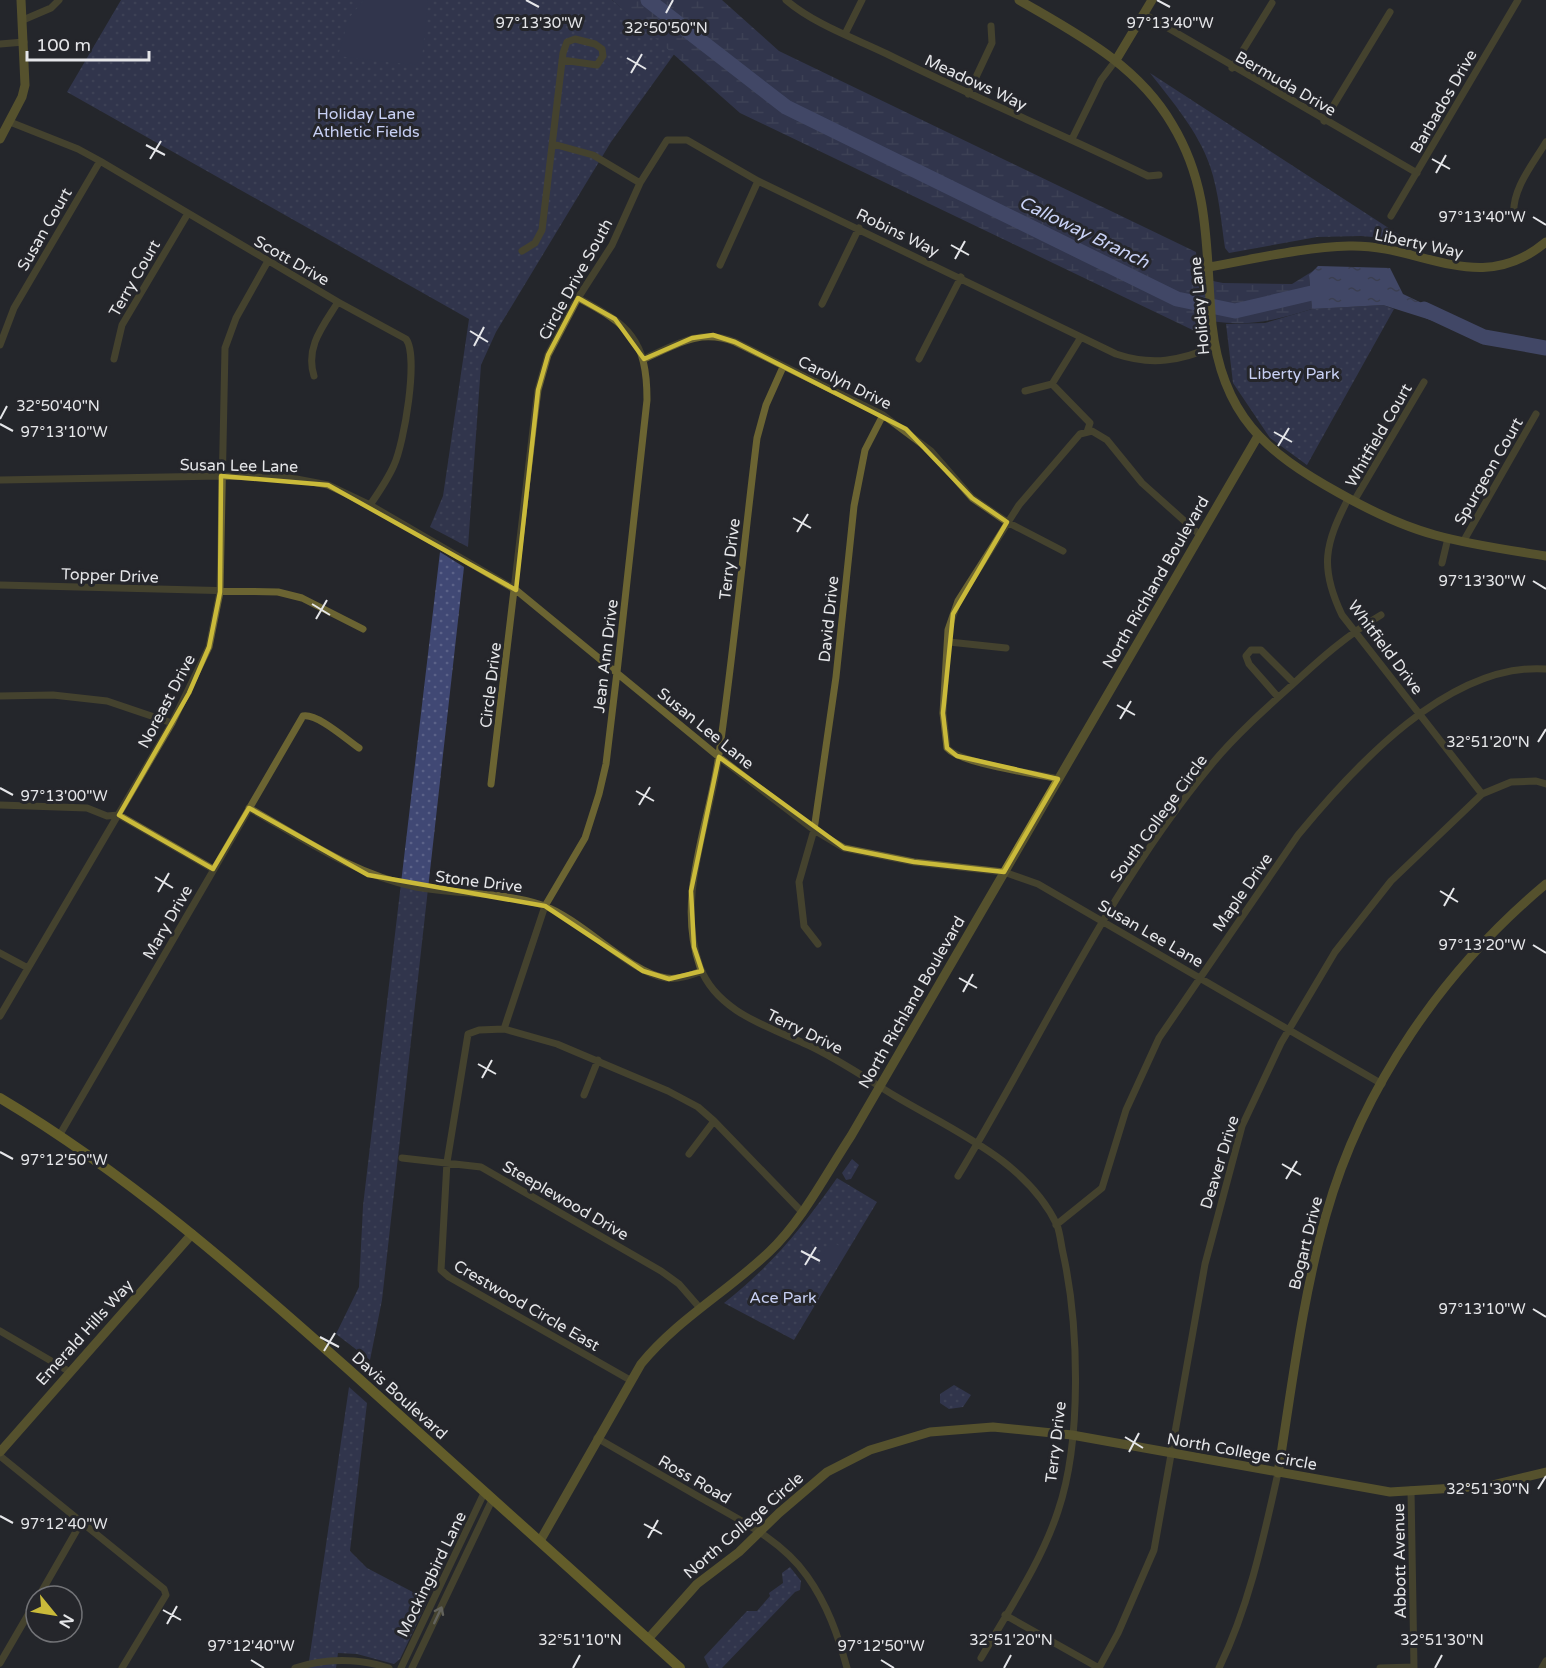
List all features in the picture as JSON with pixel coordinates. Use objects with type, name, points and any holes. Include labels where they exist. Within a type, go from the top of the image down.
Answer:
[{"type":"main road","name":"Davis Boulevard","points":[[0,1098],[59,1136],[192,1233],[489,1495],[680,1668]]},
{"type":"street","points":[[0,139],[10,122],[25,85],[21,0]]},
{"type":"street","points":[[23,20],[51,8],[58,0]]},
{"type":"street","name":"Meadows Way","points":[[786,0],[845,34],[968,94],[1072,139],[1148,176],[1159,175]]},
{"type":"street","points":[[845,34],[862,0]]},
{"type":"street","name":"Holiday Lane","points":[[1019,0],[1030,3],[1093,43],[1135,76],[1161,106],[1188,154],[1204,206],[1215,346],[1231,397],[1258,436],[1293,466],[1351,500],[1420,530],[1463,542],[1546,556]]},
{"type":"street","points":[[1072,139],[1101,80],[1116,60],[1152,0]]},
{"type":"street","name":"Barbados Drive","points":[[1391,216],[1518,0]]},
{"type":"street","points":[[1232,68],[1272,3]]},
{"type":"street","points":[[1324,121],[1390,12]]},
{"type":"street","name":"Bermuda Drive","points":[[1144,14],[1232,68],[1417,173]]},
{"type":"street","points":[[968,94],[992,43],[992,26]]},
{"type":"street","points":[[522,251],[535,243],[542,230],[562,60],[567,42],[575,39],[595,44],[602,49],[603,56],[597,65],[562,60]]},
{"type":"street","points":[[0,44],[24,42]]},
{"type":"street","name":"Scott Drive","points":[[10,122],[78,149],[100,161],[187,215],[406,339],[412,348],[401,448],[395,465],[370,505]]},
{"type":"street","name":"Robins Way","points":[[673,138],[687,140],[758,181],[961,277],[1116,354],[1149,361],[1179,359],[1215,346]]},
{"type":"street","name":"Circle Drive South","points":[[516,590],[538,390],[548,355],[578,298],[612,245],[640,183],[667,140],[673,138]]},
{"type":"street","points":[[1514,216],[1513,204],[1517,192],[1546,142]]},
{"type":"street","points":[[553,144],[580,149],[606,161],[640,183]]},
{"type":"street","name":"Susan Court","points":[[0,345],[14,308],[100,161]]},
{"type":"street","points":[[720,265],[758,181]]},
{"type":"street","name":"Terry Court","points":[[114,359],[122,325],[187,215]]},
{"type":"street","points":[[822,304],[859,228]]},
{"type":"street","name":"Liberty Way","points":[[1209,267],[1349,246],[1381,247],[1446,265],[1477,269],[1512,262],[1546,242]]},
{"type":"street","name":"Noreast Drive","points":[[0,1016],[172,723],[209,647],[220,592],[225,348],[236,318],[268,261]]},
{"type":"street","points":[[919,359],[961,277]]},
{"type":"street","name":"Jean Ann Drive","points":[[504,1029],[544,906],[585,838],[592,820],[606,764],[647,400],[644,359],[639,347],[620,324],[578,298]]},
{"type":"street","points":[[314,376],[311,364],[313,345],[338,302]]},
{"type":"street","name":"Carolyn Drive","points":[[644,359],[692,338],[712,335],[735,342],[883,415],[931,451],[972,498],[1006,522],[1063,551]]},
{"type":"street","points":[[1025,391],[1052,384],[1081,336]]},
{"type":"street","name":"Terry Drive","points":[[783,367],[766,405],[757,438],[719,757],[691,891],[694,947],[702,972],[720,996],[743,1016],[777,1034],[808,1045],[977,1144],[1014,1170],[1056,1225],[1068,1278],[1076,1360],[1072,1435],[1059,1511],[1047,1542],[981,1658]]},
{"type":"street","name":"Whitfield Court","points":[[1351,500],[1424,382]]},
{"type":"street","points":[[1052,384],[1086,416],[1090,423],[1087,432]]},
{"type":"street","name":"Spurgeon Court","points":[[1463,542],[1536,414]]},
{"type":"street","name":"David Drive","points":[[818,944],[804,926],[799,905],[799,882],[814,830],[836,677],[854,506],[865,450],[883,415]]},
{"type":"street","points":[[1058,779],[973,761],[957,756],[947,748],[944,713],[948,630],[958,601],[1006,522],[1080,434],[1087,432],[1098,433],[1107,440],[1142,483],[1199,534]]},
{"type":"street","name":"North Richland Boulevard","points":[[540,1541],[630,1380],[660,1341],[771,1250],[801,1211],[851,1136],[1258,436]]},
{"type":"street","name":"Susan Lee Lane","points":[[0,480],[221,476],[306,480],[328,485],[370,505],[516,590],[719,757],[814,830],[844,848],[914,862],[1004,872],[1038,884],[1382,1084]]},
{"type":"street","name":"Whitfield Drive","points":[[1351,500],[1329,539],[1329,578],[1342,615],[1482,794]]},
{"type":"street","points":[[1442,563],[1448,538]]},
{"type":"street","name":"Topper Drive","points":[[0,585],[289,594],[363,629]]},
{"type":"street","name":"Circle Drive","points":[[491,784],[516,590]]},
{"type":"street","name":"South College Circle","points":[[958,1176],[1103,921],[1150,846],[1188,794],[1213,764],[1317,660],[1355,630],[1381,615]]},
{"type":"street","points":[[949,642],[1006,648]]},
{"type":"street","points":[[1278,697],[1249,664],[1246,656],[1251,650],[1261,650],[1294,683]]},
{"type":"street","name":"Maple Drive","points":[[1056,1225],[1102,1188],[1126,1110],[1159,1038],[1199,976],[1298,835],[1321,808],[1355,770],[1445,698],[1471,684],[1496,675],[1546,669]]},
{"type":"street","points":[[0,696],[53,695],[107,701],[172,723]]},
{"type":"street","name":"Mary Drive","points":[[59,1136],[303,716],[309,715],[317,718],[358,748]]},
{"type":"street","name":"Deaver Drive","points":[[1099,1668],[1118,1633],[1154,1550],[1173,1454],[1204,1264],[1242,1126],[1289,1030],[1335,952],[1391,881],[1482,794],[1511,782],[1536,781],[1546,784]]},
{"type":"street","points":[[0,805],[87,808],[107,816],[119,815],[213,869]]},
{"type":"street","name":"Stone Drive","points":[[249,807],[368,875],[416,887],[502,896],[544,906],[587,930],[650,974],[669,979],[702,972]]},
{"type":"street","name":"Bogart Drive","points":[[1219,1668],[1241,1618],[1254,1576],[1278,1473],[1312,1266],[1326,1214],[1352,1143],[1382,1084],[1423,1016],[1470,957],[1546,884]]},
{"type":"street","points":[[0,953],[28,968]]},
{"type":"street","points":[[447,1162],[468,1034],[479,1030],[504,1029],[557,1044],[598,1060],[698,1107],[801,1211]]},
{"type":"street","points":[[584,1095],[598,1060]]},
{"type":"street","points":[[689,1154],[714,1121]]},
{"type":"street","name":"Steeplewood Drive","points":[[402,1158],[481,1167],[661,1271],[678,1284],[699,1307]]},
{"type":"street","name":"Crestwood Circle East","points":[[447,1162],[441,1270],[630,1380]]},
{"type":"street","name":"Emerald Hills Way","points":[[0,1454],[192,1233]]},
{"type":"street","points":[[0,1331],[70,1372]]},
{"type":"street","name":"North College Circle","points":[[648,1639],[697,1584],[739,1552],[758,1532],[827,1472],[870,1450],[906,1438],[955,1428],[993,1427],[1072,1435],[1390,1492],[1488,1486],[1545,1472]]},
{"type":"street","name":"Ross Road","points":[[597,1438],[758,1532],[785,1553],[806,1574],[836,1629],[847,1668]]},
{"type":"street","points":[[0,1454],[159,1582],[166,1595],[122,1668]]},
{"type":"street","name":"Abbott Avenue","points":[[1411,1490],[1414,1668]]},
{"type":"street","name":"Mockingbird Lane","points":[[401,1668],[489,1495]]},
{"type":"street","name":"Mockingbird Lane","points":[[412,1668],[489,1495]]},
{"type":"street","points":[[46,1584],[82,1521]]},
{"type":"street","points":[[1005,1615],[1099,1668]]},
{"type":"street","points":[[0,1663],[24,1622]]},
{"type":"street","points":[[295,1668],[334,1660],[376,1664],[389,1668]]},
{"type":"street","points":[[1542,1668],[1546,1661]]},
{"type":"street","points":[[1380,1668],[1414,1668]]},
{"type":"highlighted area","points":[[578,298],[615,319],[644,359],[692,338],[713,335],[735,342],[906,429],[972,498],[1007,522],[953,614],[943,713],[947,748],[957,756],[1058,779],[1004,872],[914,862],[844,848],[719,757],[691,891],[694,947],[702,971],[669,979],[643,971],[545,906],[368,875],[249,808],[213,869],[119,815],[189,693],[209,647],[220,592],[221,476],[328,485],[516,590],[538,390],[548,355]]},
{"type":"green space","name":"Holiday Lane Athletic Fields","points":[[121,0],[612,0],[675,53],[611,142],[496,332],[481,365],[468,547],[430,527],[443,496],[469,319],[67,92]]},
{"type":"green space","points":[[364,0],[428,0],[422,58],[414,65],[338,56],[349,18]]},
{"type":"green space","points":[[612,0],[722,0],[779,51],[1196,252],[1198,278],[1223,283],[1292,284],[1313,271],[1309,276],[1312,309],[1257,322],[1231,323],[1201,319],[1201,334],[740,113]]},
{"type":"green space","points":[[1150,73],[1407,240],[1361,236],[1317,237],[1229,253],[1225,248],[1216,186],[1205,153],[1184,117]]},
{"type":"green space","name":"Liberty Park","points":[[1383,305],[1394,309],[1307,465],[1270,438],[1233,383],[1226,324],[1265,323],[1312,309]]},
{"type":"green space","points":[[440,552],[464,567],[382,1300],[370,1360],[336,1334],[359,1287],[363,1206]]},
{"type":"green space","points":[[852,1159],[859,1165],[851,1179],[846,1180],[842,1173]]},
{"type":"green space","name":"Ace Park","points":[[837,1178],[877,1202],[794,1340],[724,1303],[772,1260],[811,1214]]},
{"type":"green space","points":[[831,1241],[846,1250],[835,1267],[821,1259]]},
{"type":"green space","points":[[954,1385],[971,1395],[963,1407],[949,1409],[940,1403],[940,1394]]},
{"type":"green space","points":[[349,1387],[367,1403],[350,1551],[367,1568],[428,1600],[400,1659],[394,1664],[357,1654],[338,1653],[336,1668],[308,1668]]},
{"type":"green space","points":[[790,1567],[801,1581],[800,1590],[795,1592],[722,1668],[709,1668],[704,1657],[747,1611],[757,1611],[770,1596],[769,1593],[783,1583],[782,1573]]},
{"type":"water","points":[[1318,266],[1390,268],[1403,294],[1445,314],[1440,323],[1383,305],[1312,309],[1309,275]]},
{"type":"waterway","name":"Calloway Branch","points":[[648,0],[786,107],[1177,299],[1235,311],[1329,289]]},
{"type":"waterway","name":"Calloway Branch","points":[[1424,309],[1484,337],[1546,348]]}]
